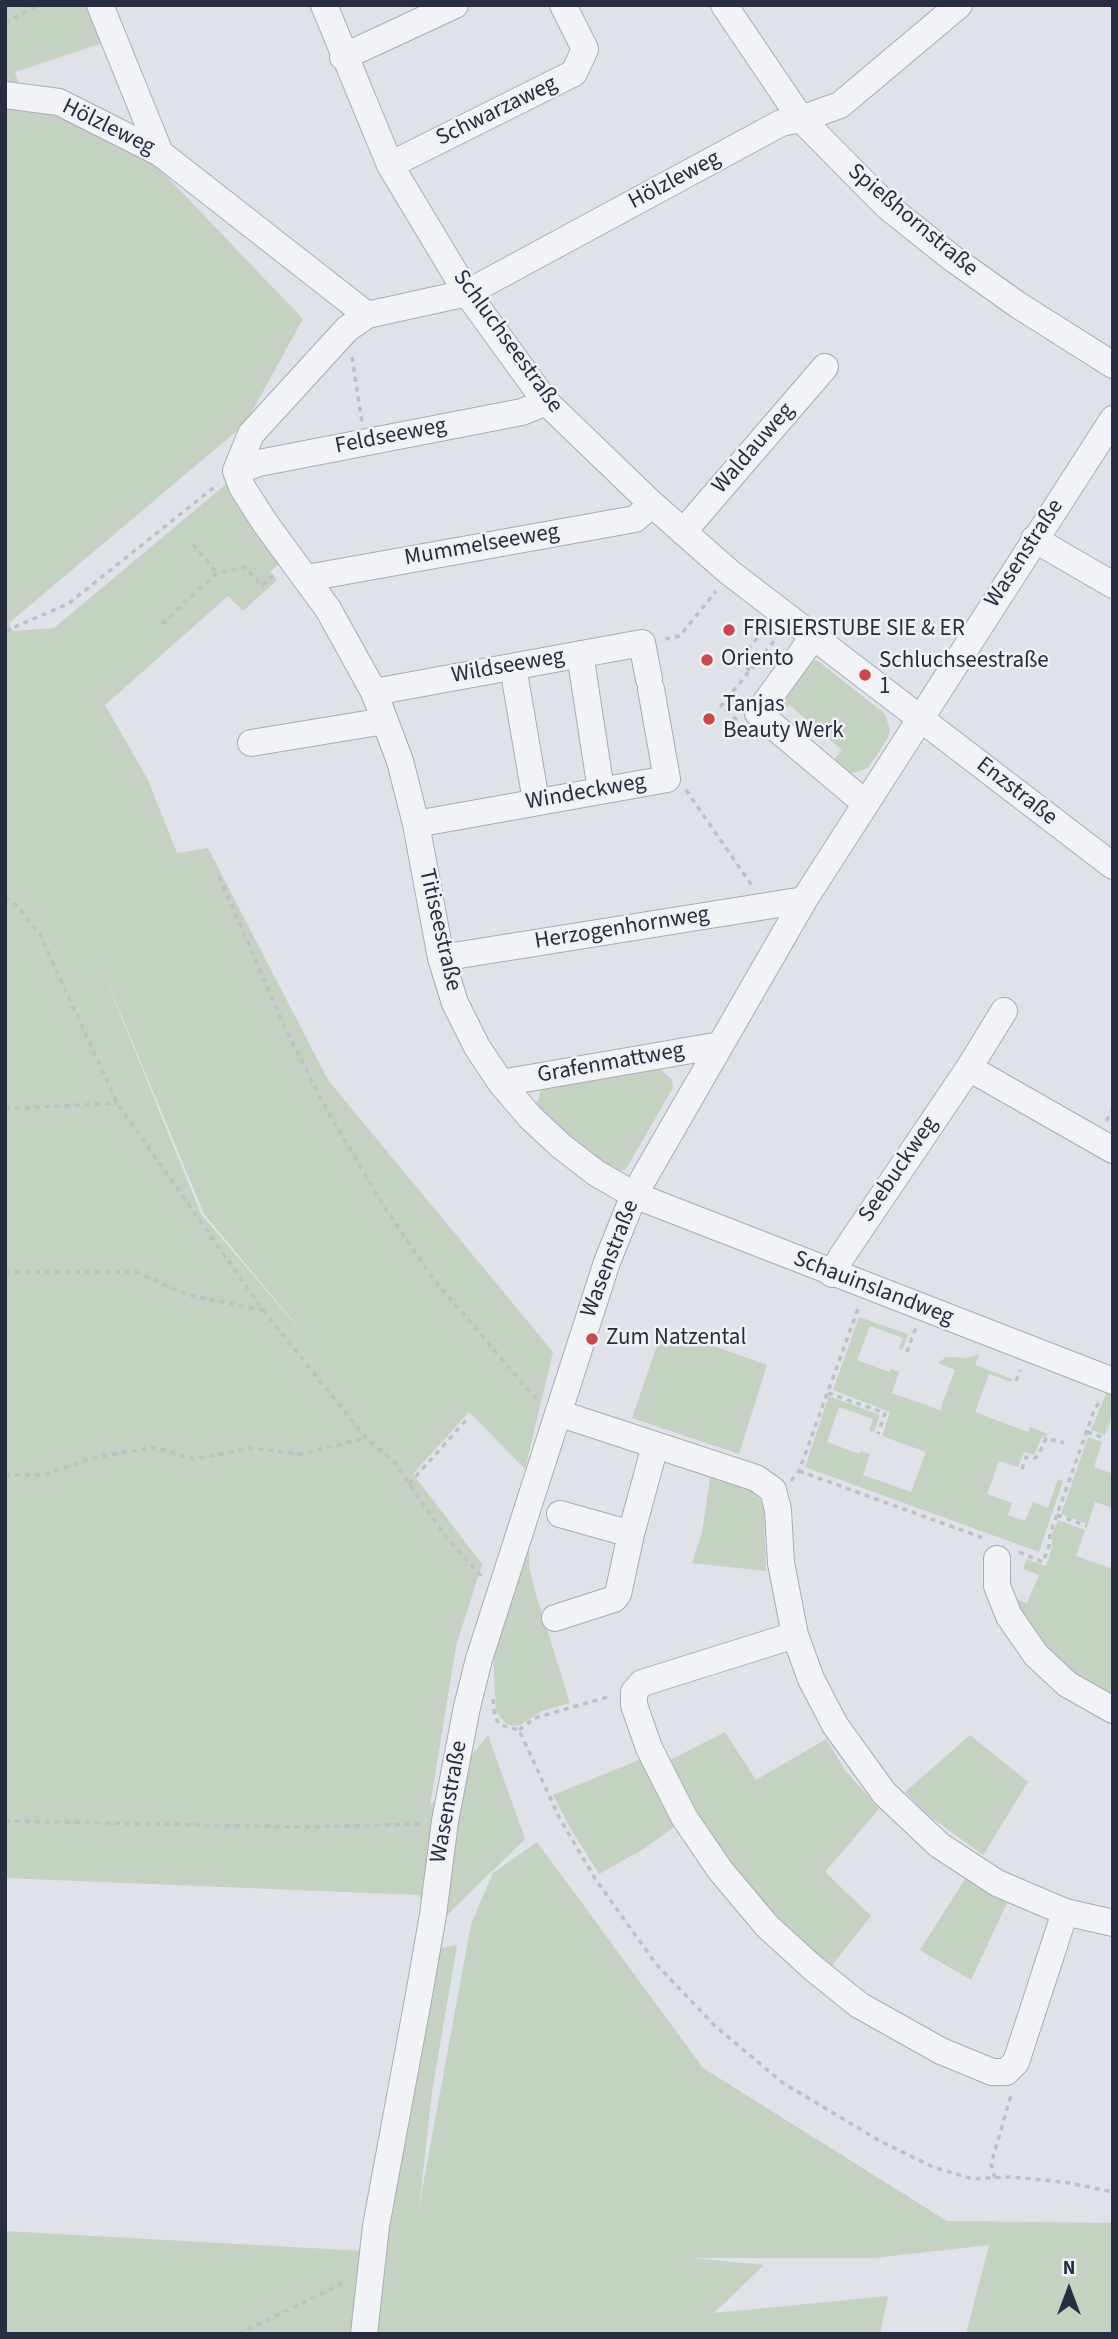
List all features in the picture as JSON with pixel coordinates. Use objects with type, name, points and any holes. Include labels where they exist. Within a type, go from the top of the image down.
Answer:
[{"type":"street","points":[[100,5],[160,153]]},
{"type":"street","name":"Schluchseestraße","points":[[324,5],[343,57],[390,165],[467,293],[546,402],[652,504],[729,572],[920,718]]},
{"type":"street","points":[[343,57],[455,5]]},
{"type":"street","name":"Schwarzaweg","points":[[390,165],[574,73],[585,49],[563,5]]},
{"type":"street","name":"Spießhornstraße","points":[[724,5],[801,119],[888,208],[1018,305],[1113,365]]},
{"type":"street","name":"Hölzleweg","points":[[5,95],[59,102],[160,153],[357,322],[467,293],[781,123],[840,105],[959,5]]},
{"type":"street","points":[[236,471],[251,434],[357,322]]},
{"type":"street","name":"Waldauweg","points":[[683,532],[825,367]]},
{"type":"street","name":"Feldseeweg","points":[[236,471],[259,463],[522,412],[546,402]]},
{"type":"street","name":"Wasenstraße","points":[[363,2334],[376,2226],[433,1915],[445,1821],[467,1707],[550,1409],[607,1262],[634,1195],[804,900],[1113,419]]},
{"type":"street","name":"Titiseestraße","points":[[236,471],[242,487],[265,523],[328,609],[374,692],[400,761],[416,824],[441,958],[455,1003],[477,1047],[501,1083],[530,1117],[596,1173],[634,1195]]},
{"type":"street","name":"Mummelseeweg","points":[[307,578],[635,519],[652,504]]},
{"type":"street","points":[[1034,539],[1113,585]]},
{"type":"street","points":[[814,636],[758,713],[865,803]]},
{"type":"street","name":"Wildseeweg","points":[[374,692],[642,643]]},
{"type":"street","name":"Windeckweg","points":[[416,824],[601,790],[674,783],[642,643]]},
{"type":"street","points":[[580,654],[601,790]]},
{"type":"street","points":[[513,667],[536,801]]},
{"type":"street","name":"Enzstraße","points":[[920,718],[1113,866]]},
{"type":"street","points":[[251,744],[385,722]]},
{"type":"street","name":"Herzogenhornweg","points":[[441,958],[804,900]]},
{"type":"street","name":"Seebuckweg","points":[[832,1274],[1004,1011]]},
{"type":"street","name":"Grafenmattweg","points":[[501,1083],[720,1045]]},
{"type":"street","points":[[969,1068],[1113,1150]]},
{"type":"street","name":"Schauinslandweg","points":[[634,1195],[1108,1388]]},
{"type":"street","points":[[550,1409],[756,1478],[773,1490],[778,1510],[781,1563],[795,1635],[811,1679],[835,1726],[884,1793],[939,1845],[997,1883],[1065,1912],[1113,1923]]},
{"type":"street","points":[[555,1618],[614,1600],[618,1594],[655,1446]]},
{"type":"street","points":[[560,1514],[631,1534]]},
{"type":"street","points":[[1003,1551],[997,1586],[1009,1616],[1036,1655],[1067,1684],[1113,1710]]},
{"type":"street","points":[[795,1635],[642,1683],[634,1692],[634,1705],[649,1748],[684,1817],[720,1870],[767,1926],[859,2005],[941,2051],[992,2072],[1006,2072],[1016,2063],[1065,1912]]},
{"type":"path","points":[[5,23],[38,5]]},
{"type":"path","points":[[357,322],[365,442]]},
{"type":"path","points":[[5,631],[68,604],[236,471]]},
{"type":"path","points":[[193,544],[218,573]]},
{"type":"path","points":[[162,624],[218,573],[245,567],[262,586],[277,572]]},
{"type":"path","points":[[642,643],[680,636],[721,585]]},
{"type":"path","points":[[769,622],[738,662],[751,671],[781,631]]},
{"type":"path","points":[[674,783],[735,858],[756,895]]},
{"type":"path","points":[[219,877],[287,1032],[328,1112],[384,1206],[434,1279],[550,1409]]},
{"type":"path","points":[[5,897],[19,908],[40,934],[117,1103],[263,1310],[366,1438],[395,1463],[446,1537],[490,1587]]},
{"type":"path","points":[[5,1109],[117,1103]]},
{"type":"path","points":[[5,1272],[136,1272],[188,1295],[263,1310]]},
{"type":"path","points":[[786,1487],[799,1471],[862,1297]]},
{"type":"path","points":[[907,1352],[919,1319]]},
{"type":"path","points":[[799,1471],[1003,1551],[1043,1562],[1049,1546],[1049,1534],[1095,1408],[1108,1388]]},
{"type":"path","points":[[828,1393],[885,1413],[878,1434]]},
{"type":"path","points":[[409,1484],[469,1417]]},
{"type":"path","points":[[1087,1432],[1104,1438]]},
{"type":"path","points":[[5,1475],[44,1475],[92,1458],[155,1447],[194,1459],[251,1448],[301,1454],[366,1438]]},
{"type":"path","points":[[1022,1469],[1026,1457],[1038,1456],[1046,1438],[1064,1443]]},
{"type":"path","points":[[1057,1515],[1087,1526]]},
{"type":"path","points":[[519,1730],[535,1718],[610,1696],[634,1692]]},
{"type":"path","points":[[493,1696],[495,1717],[500,1725],[519,1730]]},
{"type":"path","points":[[519,1730],[560,1819],[596,1880],[656,1964],[713,2025],[783,2082],[880,2141],[933,2167],[973,2179],[1011,2177],[1064,2182],[1113,2192]]},
{"type":"path","points":[[5,1821],[303,1827],[410,1825],[445,1821]]},
{"type":"path","points":[[995,2178],[991,2164],[1013,2087],[1006,2072]]},
{"type":"path","points":[[239,2334],[370,2270]]},
{"type":"green space","points":[[5,5],[86,5],[102,43],[15,72],[20,88],[5,86]]},
{"type":"green space","points":[[5,95],[59,102],[154,163],[303,319],[245,424],[9,623],[13,631],[54,628],[226,484],[282,561],[270,572],[277,580],[243,611],[228,596],[105,705],[147,778],[177,853],[208,848],[328,1080],[553,1352],[525,1469],[469,1412],[413,1474],[482,1564],[456,1646],[430,1806],[488,1735],[525,1839],[441,1921],[418,1895],[5,1878]],"holes":[[[95,952],[204,1214],[323,1357],[201,1214]]]},
{"type":"green space","points":[[811,660],[818,661],[885,714],[890,730],[888,738],[868,768],[853,773],[844,770],[833,761],[842,750],[789,705],[779,716],[779,699]]},
{"type":"green space","points":[[658,1066],[672,1080],[673,1088],[626,1169],[619,1172],[608,1170],[539,1112],[537,1103],[542,1087]]},
{"type":"green space","points":[[859,1317],[908,1334],[902,1350],[899,1349],[903,1338],[870,1326],[857,1360],[889,1372],[891,1369],[899,1372],[892,1393],[940,1410],[955,1370],[938,1363],[946,1357],[966,1358],[979,1355],[975,1365],[1012,1379],[1011,1382],[989,1374],[975,1412],[1028,1432],[1030,1427],[1048,1434],[1042,1437],[1034,1455],[1024,1452],[1018,1467],[999,1461],[987,1494],[1012,1503],[1008,1515],[1025,1521],[1033,1502],[1048,1508],[1058,1479],[1063,1481],[1039,1552],[805,1467],[829,1396],[880,1415],[874,1432],[869,1431],[873,1419],[839,1407],[827,1442],[859,1454],[861,1451],[870,1454],[863,1475],[911,1492],[926,1452],[882,1436],[890,1412],[833,1390]]},
{"type":"green space","points":[[663,1328],[767,1365],[739,1454],[632,1418]]},
{"type":"green space","points":[[1107,1391],[1113,1393],[1113,1415],[1105,1435],[1091,1430]]},
{"type":"green space","points":[[1088,1437],[1102,1442],[1094,1467],[1113,1474],[1113,1508],[1095,1502],[1088,1524],[1061,1514]]},
{"type":"green space","points":[[710,1478],[750,1490],[760,1499],[764,1510],[766,1571],[692,1563],[702,1533]]},
{"type":"green space","points":[[1058,1520],[1085,1530],[1076,1556],[1113,1569],[1113,1702],[1056,1663],[1011,1598],[1027,1603],[1039,1575],[1023,1569],[1027,1559],[1046,1566]]},
{"type":"green space","points":[[529,1550],[534,1588],[570,1703],[542,1711],[520,1725],[513,1726],[505,1723],[496,1712],[493,1652],[524,1557]]},
{"type":"green space","points":[[725,1732],[756,1780],[826,1739],[845,1770],[879,1809],[825,1872],[871,1916],[829,1969],[776,1919],[716,1849],[666,1762]]},
{"type":"green space","points":[[970,1735],[1028,1782],[983,1855],[925,1813],[905,1792]]},
{"type":"green space","points":[[644,1758],[678,1824],[645,1848],[599,1874],[553,1795]]},
{"type":"green space","points":[[537,1842],[703,2068],[947,2221],[1113,2223],[1113,2334],[966,2334],[989,2245],[874,2258],[692,2258],[764,2265],[714,2313],[888,2296],[880,2334],[5,2334],[5,2231],[365,2251],[437,1949],[457,1945],[432,2092],[419,2207],[471,1924],[493,1873]]},
{"type":"green space","points":[[965,1879],[1007,1903],[971,1980],[920,1950]]},
{"type":"place","name":"FRISIERSTUBE SIE & ER","points":[[729,630]]},
{"type":"place","name":"Oriento","points":[[707,660]]},
{"type":"place","name":"Schluchseestraße 1","points":[[865,675]]},
{"type":"place","name":"Tanjas Beauty Werk","points":[[709,719]]},
{"type":"place","name":"Zum Natzental","points":[[592,1339]]}]
